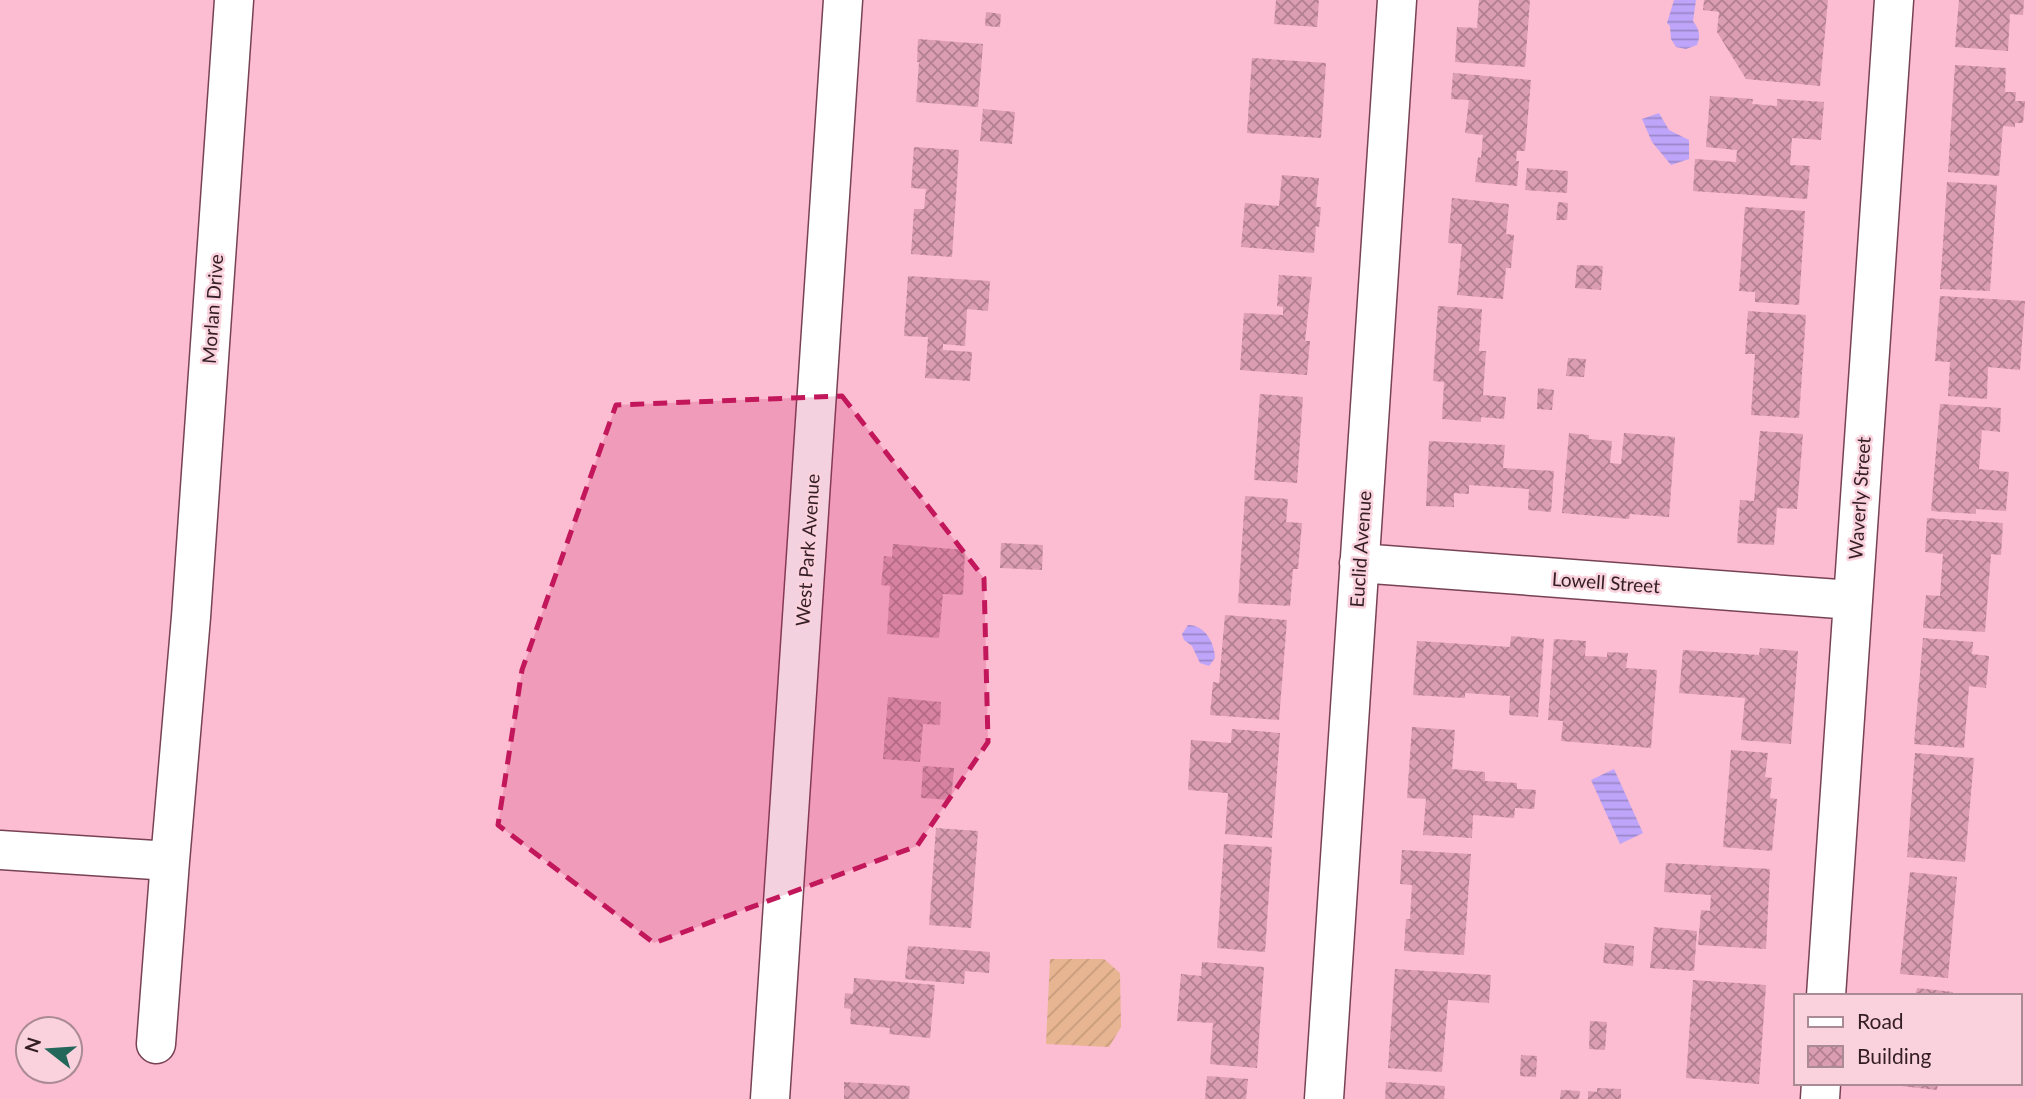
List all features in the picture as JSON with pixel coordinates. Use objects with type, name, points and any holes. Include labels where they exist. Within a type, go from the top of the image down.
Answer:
[{"type":"street","name":"Morlan Drive","points":[[156,1044],[191,617],[234,0]]},
{"type":"street","name":"West Park Avenue","points":[[771,1099],[842,0]]},
{"type":"street","name":"Euclid Avenue","points":[[1324,1099],[1397,0]]},
{"type":"street","name":"Waverly Street","points":[[1826,994],[1894,0]]},
{"type":"street","name":"Lowell Street","points":[[1359,564],[1852,600]]},
{"type":"street","points":[[0,850],[170,861]]},
{"type":"highlighted area","points":[[842,396],[984,578],[988,742],[917,846],[654,943],[498,825],[522,670],[616,405]]},
{"type":"shaded area","points":[[1674,0],[1696,0],[1693,21],[1699,32],[1697,45],[1686,49],[1676,47],[1671,39],[1670,26],[1667,23]]},
{"type":"shaded area","points":[[1659,113],[1669,130],[1689,140],[1689,159],[1671,165],[1652,142],[1642,119]]},
{"type":"shaded area","points":[[1188,625],[1204,631],[1213,646],[1215,658],[1209,666],[1200,663],[1192,646],[1184,640],[1182,634]]},
{"type":"shaded area","points":[[1614,769],[1643,833],[1620,844],[1591,780]]},
{"type":"shaded area","points":[[1050,959],[1104,959],[1120,973],[1121,1027],[1109,1047],[1046,1044]]},
{"type":"building","points":[[1276,0],[1319,0],[1317,27],[1274,24]]},
{"type":"building","points":[[1479,0],[1530,0],[1525,67],[1455,62],[1457,27],[1477,28]]},
{"type":"building","points":[[1704,0],[1828,0],[1820,86],[1746,79],[1717,32],[1719,12],[1703,10]]},
{"type":"building","points":[[1959,0],[2024,0],[2023,15],[2010,14],[2008,51],[1955,47]]},
{"type":"building","points":[[986,12],[1001,14],[1000,27],[985,26]]},
{"type":"building","points":[[918,39],[983,44],[978,107],[916,102]]},
{"type":"building","points":[[1252,58],[1326,63],[1321,138],[1247,133]]},
{"type":"building","points":[[1955,65],[2006,68],[2005,92],[2016,92],[2015,101],[2025,101],[2023,123],[2015,123],[2015,127],[2003,126],[1999,176],[1948,172]]},
{"type":"building","points":[[1453,73],[1531,80],[1525,151],[1517,151],[1517,186],[1475,182],[1483,135],[1465,133],[1469,100],[1451,99]]},
{"type":"building","points":[[1710,96],[1753,99],[1752,104],[1777,106],[1777,99],[1824,102],[1821,140],[1792,138],[1790,165],[1810,166],[1807,199],[1693,191],[1695,159],[1736,162],[1737,150],[1706,147]]},
{"type":"building","points":[[983,109],[1015,112],[1012,144],[980,141]]},
{"type":"building","points":[[914,147],[959,150],[952,257],[911,254],[914,209],[924,209],[926,189],[911,188]]},
{"type":"building","points":[[1527,168],[1568,171],[1567,193],[1525,190]]},
{"type":"building","points":[[1282,175],[1319,178],[1316,207],[1321,207],[1314,253],[1241,247],[1245,203],[1279,206]]},
{"type":"building","points":[[1947,182],[1997,185],[1990,291],[1940,289]]},
{"type":"building","points":[[1452,198],[1509,204],[1506,234],[1514,235],[1511,268],[1506,268],[1503,299],[1457,295],[1462,244],[1448,243]]},
{"type":"building","points":[[1558,202],[1568,203],[1567,220],[1556,220]]},
{"type":"building","points":[[1745,207],[1805,211],[1799,305],[1755,302],[1755,292],[1739,291]]},
{"type":"building","points":[[1577,265],[1603,266],[1601,290],[1575,288]]},
{"type":"building","points":[[1279,275],[1312,277],[1305,341],[1310,341],[1307,375],[1240,370],[1244,313],[1283,315],[1283,307],[1277,306]]},
{"type":"building","points":[[908,276],[990,281],[988,311],[967,309],[965,346],[943,344],[943,350],[972,352],[970,381],[925,378],[928,337],[904,336]]},
{"type":"building","points":[[1940,296],[2025,301],[2020,370],[1988,367],[1987,399],[1948,396],[1950,362],[1935,361]]},
{"type":"building","points":[[1438,306],[1482,309],[1479,351],[1486,351],[1483,395],[1506,397],[1504,419],[1481,417],[1481,422],[1442,419],[1444,382],[1433,381]]},
{"type":"building","points":[[1748,311],[1806,315],[1799,418],[1751,415],[1755,354],[1745,354]]},
{"type":"building","points":[[1568,358],[1586,359],[1584,377],[1566,376]]},
{"type":"building","points":[[1538,388],[1554,390],[1552,410],[1537,409]]},
{"type":"building","points":[[1260,394],[1303,397],[1297,483],[1254,480]]},
{"type":"building","points":[[1940,404],[2001,408],[2000,432],[1982,430],[1979,469],[2009,472],[2006,511],[1976,509],[1976,514],[1931,511]]},
{"type":"building","points":[[1760,431],[1803,434],[1797,509],[1777,508],[1774,545],[1737,543],[1740,500],[1754,501]]},
{"type":"building","points":[[1569,433],[1589,435],[1589,439],[1612,441],[1610,463],[1621,464],[1624,433],[1675,437],[1669,517],[1630,514],[1629,519],[1562,513]]},
{"type":"building","points":[[1429,441],[1505,445],[1503,468],[1554,471],[1551,512],[1528,510],[1529,489],[1469,485],[1469,494],[1454,493],[1454,507],[1426,506]]},
{"type":"building","points":[[1245,496],[1288,499],[1286,522],[1302,523],[1298,569],[1293,569],[1290,606],[1238,603]]},
{"type":"building","points":[[1927,518],[2003,523],[2001,555],[1991,554],[1985,632],[1923,628],[1926,595],[1940,596],[1943,554],[1925,552]]},
{"type":"building","points":[[1001,543],[1043,545],[1042,570],[1000,568]]},
{"type":"building","points":[[893,544],[965,550],[963,595],[943,594],[939,638],[887,634],[890,586],[881,585],[884,556],[892,557]]},
{"type":"building","points":[[1225,615],[1287,620],[1279,720],[1210,715],[1213,682],[1219,683]]},
{"type":"building","points":[[1511,636],[1544,639],[1538,717],[1509,715],[1510,696],[1465,693],[1465,698],[1413,695],[1417,641],[1510,647]]},
{"type":"building","points":[[1923,638],[1973,642],[1972,654],[1989,656],[1986,688],[1969,686],[1964,748],[1914,744]]},
{"type":"building","points":[[1554,639],[1586,641],[1585,656],[1607,657],[1607,652],[1628,653],[1626,668],[1657,670],[1651,748],[1561,741],[1563,721],[1548,720]]},
{"type":"building","points":[[1760,648],[1798,651],[1791,744],[1741,740],[1745,698],[1679,693],[1683,650],[1759,655]]},
{"type":"building","points":[[888,697],[941,702],[940,725],[923,724],[920,762],[883,759]]},
{"type":"building","points":[[1412,727],[1455,730],[1452,769],[1485,772],[1485,781],[1517,783],[1517,789],[1536,790],[1534,809],[1515,808],[1514,818],[1473,815],[1472,838],[1423,835],[1426,799],[1407,798]]},
{"type":"building","points":[[1232,729],[1280,733],[1272,838],[1225,834],[1228,793],[1188,790],[1191,740],[1231,743]]},
{"type":"building","points":[[1731,750],[1768,753],[1765,777],[1772,778],[1770,798],[1777,799],[1772,851],[1723,847]]},
{"type":"building","points":[[1915,753],[1974,758],[1965,862],[1907,857]]},
{"type":"building","points":[[923,766],[954,768],[951,800],[921,798]]},
{"type":"building","points":[[936,828],[978,831],[971,928],[929,925]]},
{"type":"building","points":[[1224,844],[1272,847],[1265,952],[1217,948]]},
{"type":"building","points":[[1402,850],[1471,854],[1464,955],[1404,951],[1406,919],[1410,919],[1412,885],[1400,884]]},
{"type":"building","points":[[1666,863],[1770,869],[1766,949],[1698,945],[1701,910],[1710,911],[1711,895],[1664,892]]},
{"type":"building","points":[[1910,872],[1957,877],[1948,978],[1900,974]]},
{"type":"building","points":[[1654,927],[1697,931],[1694,971],[1650,968]]},
{"type":"building","points":[[1605,943],[1634,946],[1633,966],[1603,963]]},
{"type":"building","points":[[908,946],[990,952],[989,973],[965,971],[964,984],[905,979]]},
{"type":"building","points":[[1202,962],[1264,967],[1257,1068],[1210,1064],[1213,1023],[1177,1021],[1181,974],[1201,976]]},
{"type":"building","points":[[1395,969],[1491,975],[1489,1003],[1448,1000],[1442,1072],[1388,1068]]},
{"type":"building","points":[[854,978],[935,985],[930,1038],[889,1034],[890,1028],[850,1024],[851,1009],[844,1008],[845,993],[853,994]]},
{"type":"building","points":[[1693,980],[1766,985],[1759,1084],[1686,1078]]},
{"type":"building","points":[[1917,988],[1953,992],[1953,994],[1916,994]]},
{"type":"building","points":[[1590,1021],[1607,1022],[1605,1050],[1589,1049]]},
{"type":"building","points":[[1521,1055],[1537,1056],[1536,1077],[1520,1076]]},
{"type":"building","points":[[1207,1076],[1248,1079],[1246,1099],[1205,1099]]},
{"type":"building","points":[[844,1082],[910,1086],[909,1099],[844,1099]]},
{"type":"building","points":[[1386,1082],[1445,1086],[1444,1099],[1385,1099]]},
{"type":"building","points":[[1892,1085],[1938,1085],[1937,1090]]},
{"type":"building","points":[[1597,1088],[1621,1089],[1621,1099],[1588,1099],[1588,1091],[1597,1092]]},
{"type":"building","points":[[1561,1090],[1580,1091],[1579,1099],[1560,1099]]}]
